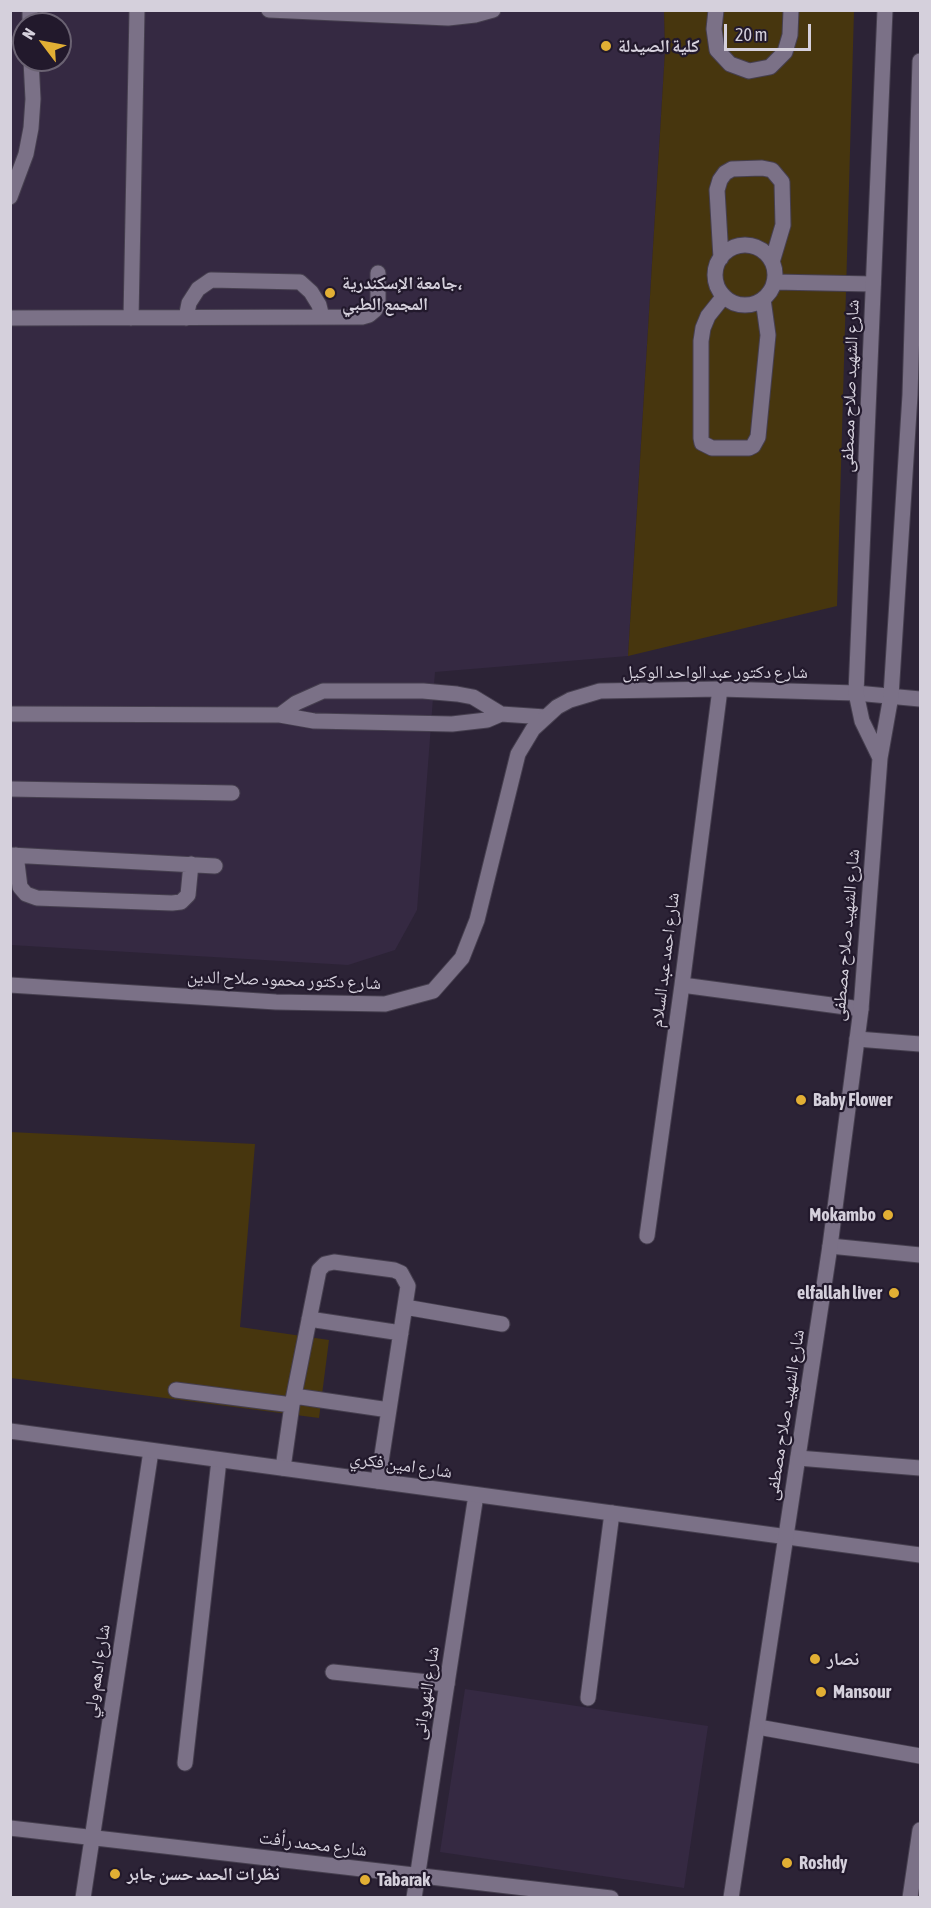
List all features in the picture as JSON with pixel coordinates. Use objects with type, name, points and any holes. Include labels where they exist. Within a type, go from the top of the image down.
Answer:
[{"type":"street","points":[[131,318],[137,10]]},
{"type":"street","points":[[269,10],[448,18],[493,10]]},
{"type":"street","points":[[716,10],[714,29],[717,50],[730,64],[749,71],[770,67],[785,52],[790,35],[791,10]]},
{"type":"street","name":"شارع الشهيد صلاح مصطفى","points":[[880,758],[862,721],[856,693],[885,10]]},
{"type":"street","name":"شارع الشهيد صلاح مصطفى","points":[[731,1898],[830,1246],[861,1009],[880,758],[891,696],[915,395],[921,61]]},
{"type":"street","points":[[10,197],[26,154],[31,128],[32,72]]},
{"type":"street","points":[[721,258],[717,190],[720,180],[732,169],[762,168],[772,170],[783,182],[783,225],[772,261]]},
{"type":"street","points":[[748,245],[766,253],[772,261],[775,272],[774,282],[770,292],[763,299],[743,305],[724,296],[718,288],[716,267],[728,250],[748,245]]},
{"type":"street","points":[[10,318],[369,315],[378,303],[378,273]]},
{"type":"street","points":[[186,318],[189,303],[198,289],[211,280],[300,282],[319,304],[322,317]]},
{"type":"street","points":[[774,282],[873,284]]},
{"type":"street","points":[[724,296],[708,316],[701,341],[700,438],[702,443],[712,448],[749,448],[759,437],[768,335],[763,299]]},
{"type":"street","name":"شارع دكتور عبد الواحد الوكيل","points":[[545,717],[570,700],[600,691],[720,689],[856,693],[921,699]]},
{"type":"street","name":"شارع احمد عبد السلام","points":[[647,1236],[720,689]]},
{"type":"street","points":[[280,715],[296,703],[323,691],[423,691],[457,694],[473,697],[501,714]]},
{"type":"street","points":[[10,714],[280,715],[314,721],[452,724],[487,720],[501,714],[545,717]]},
{"type":"street","name":"شارع دكتور محمود صلاح الدين","points":[[10,985],[276,1002],[374,1004],[385,1004],[433,991],[462,958],[466,949],[477,920],[518,754],[533,729],[545,717]]},
{"type":"street","points":[[10,789],[232,793]]},
{"type":"street","points":[[191,864],[188,895],[182,902],[37,898],[26,894],[20,887],[14,855],[191,864],[215,866]]},
{"type":"street","points":[[682,985],[861,1009]]},
{"type":"street","points":[[857,1039],[921,1044]]},
{"type":"street","points":[[830,1246],[921,1255]]},
{"type":"street","points":[[283,1468],[293,1400],[319,1270],[325,1264],[334,1262],[394,1270],[401,1273],[408,1286],[378,1481]]},
{"type":"street","points":[[405,1307],[502,1324]]},
{"type":"street","points":[[309,1319],[401,1333]]},
{"type":"street","points":[[176,1390],[389,1410]]},
{"type":"street","name":"شارع امين فكري","points":[[10,1431],[921,1555]]},
{"type":"street","name":"شارع ادهم ولي","points":[[83,1898],[151,1450]]},
{"type":"street","points":[[798,1458],[921,1468]]},
{"type":"street","points":[[185,1763],[219,1460]]},
{"type":"street","name":"شارع النهروانى","points":[[414,1898],[476,1495]]},
{"type":"street","points":[[588,1698],[612,1513]]},
{"type":"street","points":[[333,1672],[447,1684]]},
{"type":"street","points":[[758,1727],[921,1756]]},
{"type":"street","name":"شارع محمد رأفت","points":[[10,1828],[610,1898]]},
{"type":"street","points":[[910,1898],[921,1830]]},
{"type":"shaded area","name":"جامعة الإسكندرية، المجمع الطبي","points":[[10,11],[664,11],[665,51],[628,656],[435,672],[417,910],[395,950],[348,965],[11,945]]},
{"type":"shaded area","points":[[664,11],[854,11],[837,606],[628,656],[665,51]]},
{"type":"shaded area","points":[[10,1132],[255,1144],[240,1327],[329,1340],[319,1418],[11,1378]]},
{"type":"shaded area","points":[[465,1689],[708,1726],[684,1888],[440,1852]]},
{"type":"place","name":"كلية الصيدلة","points":[[606,46]]},
{"type":"place","name":"جامعة الإسكندرية، المجمع الطبي","points":[[330,293]]},
{"type":"place","name":"Baby Flower","points":[[801,1100]]},
{"type":"place","name":"Mokambo","points":[[888,1215]]},
{"type":"place","name":"elfallah liver","points":[[894,1293]]},
{"type":"place","name":"نصار","points":[[815,1659]]},
{"type":"place","name":"Mansour","points":[[821,1692]]},
{"type":"place","name":"Roshdy","points":[[787,1863]]},
{"type":"place","name":"نظرات الحمد حسن جابر","points":[[115,1874]]},
{"type":"place","name":"Tabarak","points":[[365,1880]]}]
